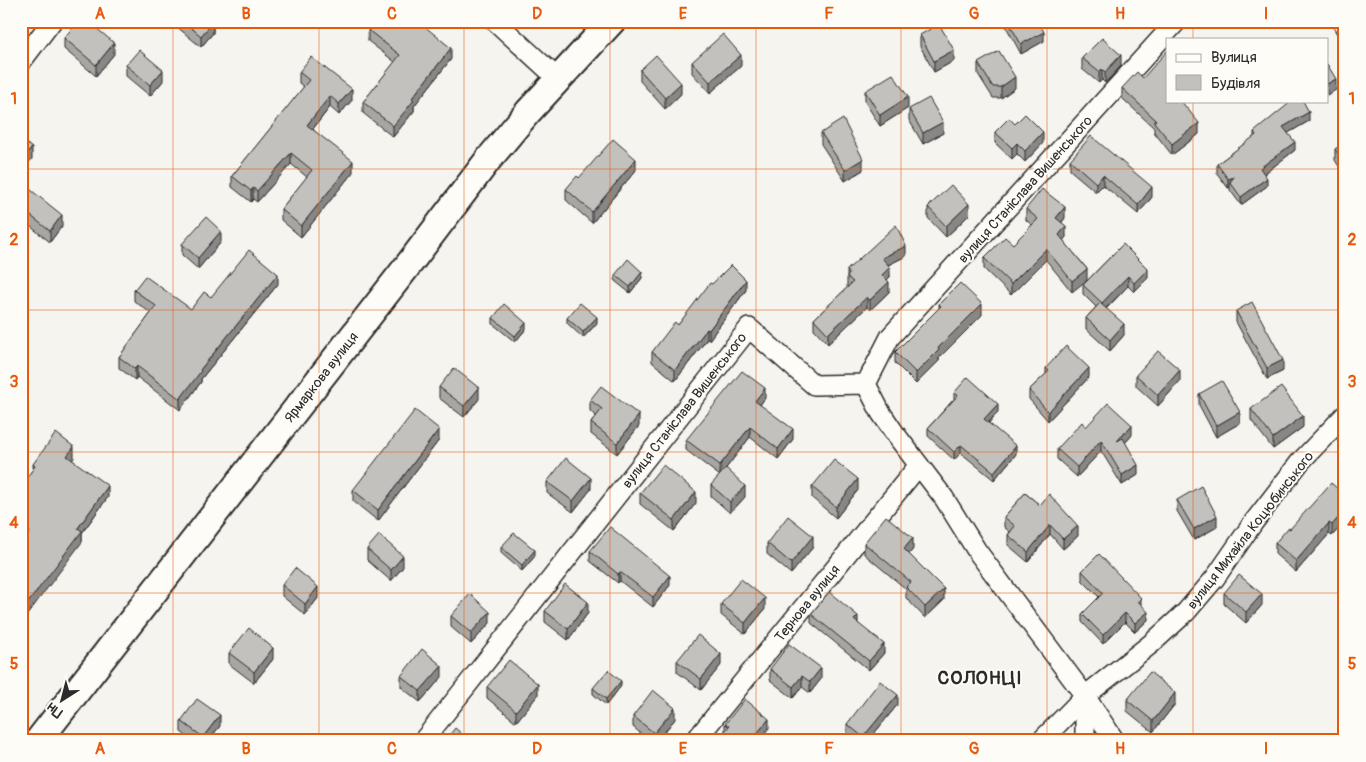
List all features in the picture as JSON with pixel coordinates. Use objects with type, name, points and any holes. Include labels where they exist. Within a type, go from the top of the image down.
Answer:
[{"type":"main road","name":"Ярмаркова вулиця","points":[[38,741],[488,160],[528,112],[612,21]]},
{"type":"street","points":[[21,62],[52,21]]},
{"type":"street","points":[[495,21],[558,79]]},
{"type":"street","name":"вулиця Станіслава Вишенського","points":[[423,741],[749,328],[814,385],[866,384],[890,337],[1177,21]]},
{"type":"street","points":[[1342,21],[1345,27]]},
{"type":"street","points":[[866,384],[881,413],[944,498],[977,551],[1085,696],[1115,741]]},
{"type":"street","name":"вулиця Михайла Коцюбинського","points":[[1040,741],[1085,696],[1152,643],[1186,612],[1215,578],[1253,523],[1300,462],[1345,415]]},
{"type":"street","name":"Тернова вулиця","points":[[695,741],[918,465]]},
{"type":"street","points":[[1085,696],[1085,741]]},
{"type":"building","points":[[78,21],[88,21],[114,43],[96,65],[64,38]]},
{"type":"building","points":[[183,21],[213,21],[213,22],[201,36]]},
{"type":"building","points":[[375,21],[418,21],[451,48],[393,126],[363,102],[400,55],[368,30]]},
{"type":"building","points":[[1008,21],[1038,21],[1044,32],[1021,44]]},
{"type":"building","points":[[939,24],[954,50],[934,61],[920,35]]},
{"type":"building","points":[[723,34],[741,55],[710,82],[692,62]]},
{"type":"building","points":[[1102,38],[1121,55],[1105,72],[1102,69],[1099,72],[1082,58]]},
{"type":"building","points":[[139,50],[163,70],[150,85],[126,65]]},
{"type":"building","points":[[999,51],[1015,77],[1001,87],[993,87],[978,63]]},
{"type":"building","points":[[1166,52],[1166,102],[1182,102],[1199,123],[1172,144],[1154,122],[1156,120],[1122,88],[1137,72],[1143,78]]},
{"type":"building","points":[[656,55],[681,83],[665,98],[640,70]]},
{"type":"building","points":[[311,57],[352,89],[339,104],[330,96],[307,125],[353,161],[301,226],[281,209],[312,170],[291,153],[257,191],[253,188],[251,191],[232,176],[309,80],[299,72]]},
{"type":"building","points":[[1328,66],[1336,79],[1328,83]]},
{"type":"building","points":[[893,74],[908,97],[880,115],[865,91]]},
{"type":"building","points":[[929,98],[943,122],[923,133],[909,109]]},
{"type":"building","points":[[1291,102],[1304,102],[1309,112],[1283,127],[1295,142],[1260,168],[1267,178],[1241,197],[1230,182],[1234,177],[1228,179],[1217,164],[1256,135],[1254,132]]},
{"type":"building","points":[[1025,114],[1043,132],[1025,151],[1017,143],[1012,148],[995,132],[1009,118],[1015,124]]},
{"type":"building","points":[[843,119],[863,159],[845,170],[821,133]]},
{"type":"building","points":[[1091,136],[1152,187],[1138,205],[1103,175],[1096,183],[1070,160]]},
{"type":"building","points":[[21,139],[32,148],[21,160]]},
{"type":"building","points":[[613,139],[636,159],[592,212],[566,189],[577,176],[579,178]]},
{"type":"building","points":[[1345,143],[1345,165],[1335,149]]},
{"type":"building","points":[[21,182],[62,215],[50,231],[21,208]]},
{"type":"building","points":[[951,185],[969,204],[946,226],[928,207]]},
{"type":"building","points":[[1042,189],[1065,207],[1056,218],[1066,226],[1059,235],[1087,269],[1072,281],[1046,249],[1011,284],[984,258],[1005,237],[1013,244],[1038,219],[1026,209]]},
{"type":"building","points":[[206,217],[221,231],[198,258],[182,244]]},
{"type":"building","points":[[896,225],[906,246],[882,258],[890,267],[882,275],[889,282],[870,300],[867,297],[828,334],[814,319],[853,282],[847,277],[849,274],[847,270]]},
{"type":"building","points":[[1123,244],[1148,269],[1134,283],[1128,276],[1102,303],[1083,285]]},
{"type":"building","points":[[249,250],[278,274],[200,370],[180,399],[137,366],[135,369],[119,357],[156,306],[134,290],[145,276],[191,309],[204,292],[211,297]]},
{"type":"building","points":[[628,259],[642,272],[630,287],[615,275]]},
{"type":"building","points":[[731,265],[746,280],[709,330],[707,329],[675,370],[652,352],[675,322],[678,325],[710,283],[712,284]]},
{"type":"building","points":[[960,283],[982,304],[916,373],[895,352],[941,306],[939,304]]},
{"type":"building","points":[[1252,302],[1283,360],[1267,368],[1236,311]]},
{"type":"building","points":[[580,303],[597,317],[583,332],[567,318]]},
{"type":"building","points":[[1100,303],[1124,324],[1110,340],[1086,318]]},
{"type":"building","points":[[504,304],[526,323],[515,336],[493,318]]},
{"type":"building","points":[[1066,346],[1089,368],[1048,412],[1029,390],[1049,371],[1046,368]]},
{"type":"building","points":[[1158,351],[1180,370],[1158,395],[1136,375]]},
{"type":"building","points":[[454,368],[479,388],[464,406],[439,387]]},
{"type":"building","points":[[742,371],[765,388],[755,401],[793,429],[778,449],[750,427],[720,465],[686,440]]},
{"type":"building","points":[[968,377],[998,404],[984,419],[1016,446],[994,472],[961,445],[954,452],[928,428],[958,395],[954,393]]},
{"type":"building","points":[[1222,381],[1240,412],[1216,426],[1199,394]]},
{"type":"building","points":[[601,386],[639,415],[617,443],[591,423],[602,409],[590,400]]},
{"type":"building","points":[[1281,387],[1303,416],[1273,438],[1251,409]]},
{"type":"building","points":[[1108,403],[1132,425],[1117,441],[1123,438],[1138,465],[1122,475],[1101,440],[1077,467],[1057,449],[1082,422],[1086,427]]},
{"type":"building","points":[[415,410],[439,429],[378,510],[353,490]]},
{"type":"building","points":[[56,433],[74,447],[67,456],[108,486],[78,528],[82,531],[21,612],[21,543],[30,532],[21,526],[21,486],[35,466],[33,464]]},
{"type":"building","points":[[566,458],[591,478],[573,501],[547,482]]},
{"type":"building","points":[[834,460],[858,479],[836,507],[812,487]]},
{"type":"building","points":[[663,465],[696,492],[674,520],[640,493]]},
{"type":"building","points":[[726,468],[745,486],[730,502],[711,485]]},
{"type":"building","points":[[1331,483],[1345,495],[1345,510],[1332,525],[1329,523],[1296,561],[1275,543]]},
{"type":"building","points":[[1201,486],[1217,516],[1194,529],[1177,500]]},
{"type":"building","points":[[1025,493],[1040,505],[1049,494],[1078,526],[1063,539],[1050,525],[1028,552],[1008,535],[1015,526],[1004,517]]},
{"type":"building","points":[[788,516],[813,536],[791,563],[767,543]]},
{"type":"building","points":[[886,516],[913,538],[904,549],[944,589],[925,607],[906,587],[911,582],[864,543]]},
{"type":"building","points":[[610,527],[670,576],[653,597],[620,572],[618,574],[590,551]]},
{"type":"building","points":[[514,533],[535,550],[522,565],[501,547]]},
{"type":"building","points":[[379,535],[403,556],[391,570],[367,549]]},
{"type":"building","points":[[1099,554],[1141,598],[1138,601],[1148,612],[1135,623],[1125,613],[1103,635],[1082,614],[1103,593],[1082,571]]},
{"type":"building","points":[[295,568],[318,587],[305,604],[282,585]]},
{"type":"building","points":[[1239,575],[1262,594],[1246,612],[1224,593]]},
{"type":"building","points":[[741,579],[765,598],[745,623],[721,604]]},
{"type":"building","points":[[565,584],[588,602],[568,629],[545,611]]},
{"type":"building","points":[[829,592],[858,616],[854,620],[884,644],[869,661],[811,614]]},
{"type":"building","points":[[470,594],[490,612],[471,633],[451,616]]},
{"type":"building","points":[[249,628],[273,648],[254,672],[229,653]]},
{"type":"building","points":[[698,635],[721,654],[701,679],[677,661]]},
{"type":"building","points":[[789,644],[821,668],[810,682],[802,676],[793,687],[770,669]]},
{"type":"building","points":[[422,649],[442,666],[420,691],[401,676]]},
{"type":"building","points":[[509,660],[538,684],[516,711],[487,687]]},
{"type":"building","points":[[608,670],[621,681],[606,699],[593,688]]},
{"type":"building","points":[[1150,672],[1175,693],[1153,721],[1127,700]]},
{"type":"building","points":[[880,681],[898,695],[863,737],[847,724]]},
{"type":"building","points":[[653,690],[675,708],[654,733],[633,716]]},
{"type":"building","points":[[197,699],[220,715],[203,737],[181,721]]},
{"type":"building","points":[[745,699],[769,719],[754,737],[759,741],[717,741],[729,726],[725,724]]},
{"type":"building","points":[[455,728],[470,741],[445,741]]},
{"type":"district","name":"СОЛОНЦІ","points":[[980,677]]}]
